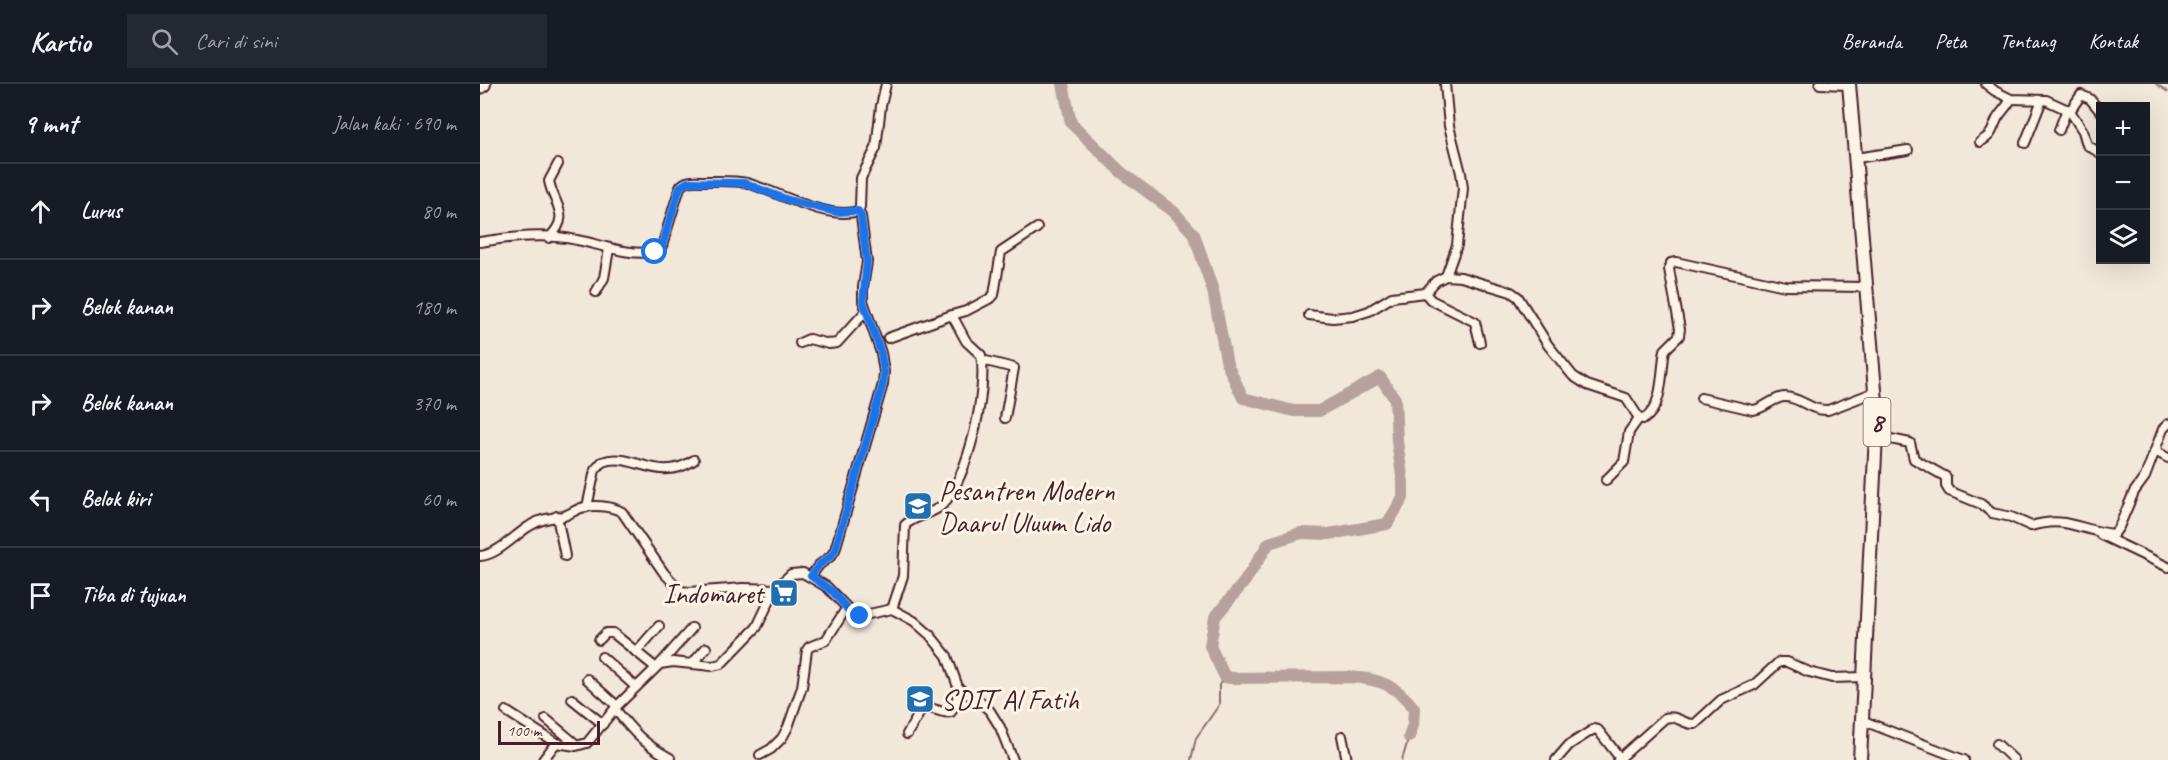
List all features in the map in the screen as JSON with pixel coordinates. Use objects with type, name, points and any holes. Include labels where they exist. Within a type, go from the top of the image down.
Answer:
[{"type":"highway","name":"8","points":[[1849,85],[1875,392],[1876,436],[1860,760]]},
{"type":"street","points":[[858,211],[861,178],[876,148],[880,131],[881,106],[886,84]]},
{"type":"street","points":[[1445,84],[1449,126],[1463,180],[1457,245],[1446,276]]},
{"type":"street","points":[[1820,84],[1849,85]]},
{"type":"street","points":[[1986,84],[2011,99],[2042,100],[2069,110],[2083,131],[2087,145],[2096,151]]},
{"type":"street","points":[[2059,130],[2069,110],[2081,95],[2090,99],[2096,106]]},
{"type":"street","points":[[1980,142],[1992,135],[1998,118],[2011,99]]},
{"type":"street","points":[[2025,143],[2042,100]]},
{"type":"street","points":[[1856,158],[1908,150]]},
{"type":"street","points":[[549,238],[561,220],[561,212],[549,181],[558,164]]},
{"type":"street","points":[[480,242],[510,237],[549,238],[576,240],[609,249],[652,253],[659,250],[680,187],[688,182],[744,183],[788,200],[828,210],[858,211]]},
{"type":"street","points":[[811,576],[835,550],[883,384],[881,353],[866,311],[862,292],[867,258],[861,216],[858,211]]},
{"type":"street","points":[[888,338],[966,311],[989,299],[996,289],[1001,252],[1037,228]]},
{"type":"street","points":[[596,292],[604,278],[609,249]]},
{"type":"street","points":[[1638,417],[1646,418],[1653,409],[1662,381],[1665,350],[1679,336],[1680,328],[1669,269],[1671,263],[1676,262],[1785,286],[1866,287]]},
{"type":"street","points":[[1309,315],[1333,318],[1353,316],[1369,311],[1392,297],[1425,293],[1436,281],[1446,276],[1461,277],[1511,292],[1518,297],[1548,345],[1573,376],[1587,386],[1626,398],[1638,417]]},
{"type":"street","points":[[1425,293],[1431,300],[1475,322],[1480,343]]},
{"type":"street","points":[[800,343],[808,339],[827,344],[837,343],[866,311]]},
{"type":"street","points":[[892,609],[903,576],[905,525],[940,508],[957,483],[977,421],[982,360],[979,351],[963,337],[952,315]]},
{"type":"street","points":[[982,360],[1014,368],[1005,417]]},
{"type":"street","points":[[1701,398],[1759,410],[1784,397],[1821,410],[1828,410],[1875,392]]},
{"type":"street","points":[[1606,480],[1624,462],[1629,432],[1638,417]]},
{"type":"street","points":[[2095,532],[2114,534],[2134,492],[2142,483],[2165,426],[2168,424]]},
{"type":"street","points":[[1876,436],[1910,443],[1914,459],[1946,477],[1946,486],[1949,490],[1981,504],[1996,514],[2011,517],[2031,526],[2044,521],[2066,522],[2095,532],[2168,567]]},
{"type":"street","points":[[2155,451],[2168,458]]},
{"type":"street","points":[[587,507],[595,470],[606,460],[620,459],[651,468],[670,469],[678,468],[694,460]]},
{"type":"street","points":[[480,556],[491,553],[534,523],[587,507],[613,508],[622,512],[664,573],[681,591],[775,589]]},
{"type":"street","points":[[557,516],[565,556]]},
{"type":"street","points":[[657,665],[669,661],[716,666],[725,660],[760,621],[775,589],[791,574],[811,576],[833,592],[846,609],[854,615],[860,616],[892,609],[911,618],[930,634],[949,660],[955,682],[961,690],[975,697],[990,711],[1000,727],[1013,760]]},
{"type":"street","points":[[760,755],[771,749],[782,738],[788,727],[802,687],[808,647],[826,640],[846,609]]},
{"type":"street","points":[[636,652],[659,626]]},
{"type":"street","points":[[506,711],[556,743],[578,746],[590,740],[616,707],[692,628]]},
{"type":"street","points":[[599,640],[606,633],[611,632],[657,665]]},
{"type":"street","points":[[692,664],[706,648]]},
{"type":"street","points":[[602,657],[636,687]]},
{"type":"street","points":[[1556,760],[1569,745],[1593,729],[1598,730],[1619,759],[1665,718],[1674,717],[1687,724],[1695,724],[1721,700],[1754,685],[1779,662],[1787,662],[1809,672],[1832,678],[1864,677]]},
{"type":"street","points":[[587,679],[616,707],[637,737],[646,745],[670,758]]},
{"type":"street","points":[[907,735],[922,709],[928,707],[943,713],[951,712],[961,690]]},
{"type":"street","points":[[572,699],[603,724]]},
{"type":"street","points":[[546,719],[578,746]]},
{"type":"street","points":[[1862,720],[1964,760]]},
{"type":"street","points":[[1342,736],[1347,760]]},
{"type":"street","points":[[543,760],[556,743]]},
{"type":"street","points":[[1996,744],[2013,760]]},
{"type":"waterway","points":[[1063,84],[1071,123],[1121,172],[1174,212],[1194,234],[1213,291],[1227,364],[1243,398],[1294,411],[1319,411],[1380,377],[1395,399],[1403,498],[1387,524],[1329,534],[1301,533],[1269,543],[1245,581],[1215,617],[1210,646],[1225,677],[1351,677],[1370,679],[1386,685],[1401,694],[1414,708],[1413,725],[1409,737]]},
{"type":"waterway","points":[[2156,84],[2168,92]]},
{"type":"waterway","points":[[1191,760],[1196,738],[1219,705],[1219,685],[1225,677]]},
{"type":"waterway","points":[[1402,760],[1409,737]]},
{"type":"place","name":"Pesantren Modern Daarul Uluum Lido","points":[[918,506]]},
{"type":"place","name":"Indomaret","points":[[784,593]]},
{"type":"place","name":"SDIT Al Fatih","points":[[920,699]]},
{"type":"route","points":[[655,252],[662,246],[682,183],[744,183],[796,202],[837,212],[858,211],[861,216],[867,262],[862,292],[863,301],[878,340],[883,363],[883,384],[835,550],[811,576],[833,592],[849,611],[860,616]]}]
